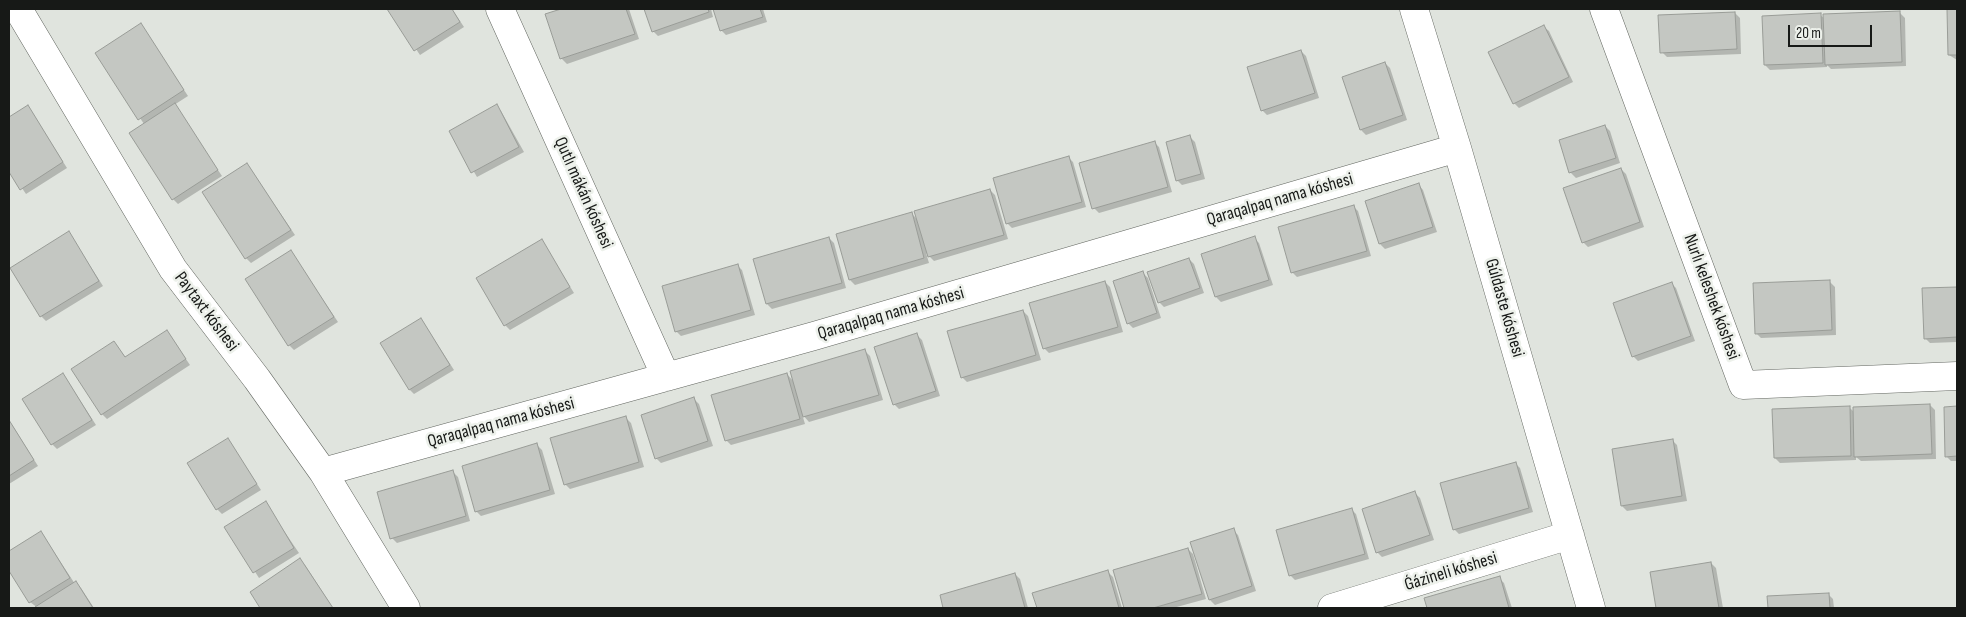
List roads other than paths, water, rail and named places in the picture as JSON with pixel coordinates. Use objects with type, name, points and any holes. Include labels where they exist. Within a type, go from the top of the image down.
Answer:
[{"type":"street","name":"Paytaxt kóshesi","points":[[18,9],[173,269],[257,378],[323,472],[406,608]]},
{"type":"street","name":"Qutlı mákán kóshesi","points":[[500,9],[666,377]]},
{"type":"street","name":"Gúldaste kóshesi","points":[[1414,9],[1457,148],[1591,608]]},
{"type":"street","name":"Nurlı keleshek kóshesi","points":[[1604,9],[1743,385],[1957,376]]},
{"type":"street","name":"Qaraqalpaq nama kóshesi","points":[[323,472],[824,334],[1457,148]]},
{"type":"street","name":"Ǵázineli kóshesi","points":[[1332,608],[1570,535]]}]
